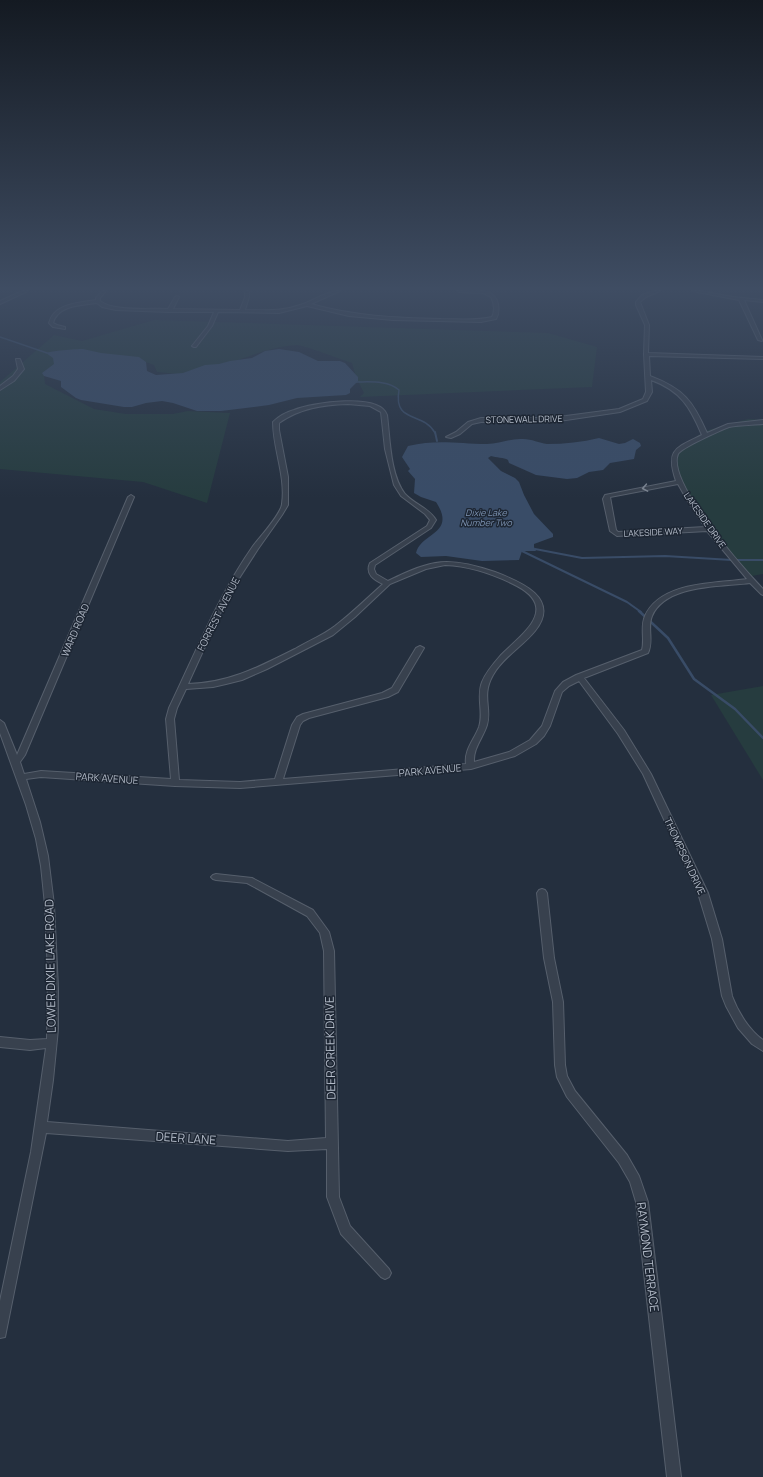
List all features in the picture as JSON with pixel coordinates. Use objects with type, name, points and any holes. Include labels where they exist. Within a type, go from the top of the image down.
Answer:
[{"type":"street","points":[[0,388],[19,374],[21,369],[18,360]]},
{"type":"street","name":"STONEWALL DRIVE","points":[[449,437],[458,434],[470,423],[481,420],[553,420],[620,410],[641,402],[647,397],[649,392],[647,360]]},
{"type":"street","points":[[648,377],[668,385],[683,396],[695,412],[705,436],[728,426],[763,422]]},
{"type":"street","name":"FORREST AVENUE","points":[[175,783],[170,719],[173,708],[226,594],[255,548],[285,505],[285,477],[276,430],[276,422],[281,418],[294,412],[329,402],[366,404],[379,408],[384,413],[386,444],[400,492],[411,503],[430,514],[433,520],[429,526],[372,564],[371,569],[373,575],[388,583]]},
{"type":"street","name":"LAKESIDE DRIVE","points":[[705,436],[682,448],[675,454],[673,460],[674,469],[679,482],[709,529],[751,581],[763,593]]},
{"type":"street","name":"LAKESIDE WAY","points":[[679,482],[607,496],[606,499],[613,531],[617,534],[709,529]]},
{"type":"street","name":"WARD ROAD","points":[[16,761],[27,741],[131,497]]},
{"type":"street","points":[[182,687],[220,684],[238,680],[255,672],[329,634],[388,583],[432,566],[458,564],[471,566],[512,580],[527,589],[538,604],[540,612],[537,624],[493,668],[485,681],[482,694],[485,722],[481,733],[469,753],[471,766]]},
{"type":"street","name":"PARK AVENUE","points":[[21,777],[41,774],[215,785],[443,770],[471,766],[512,754],[533,742],[546,726],[558,691],[566,684],[579,677],[645,651],[648,646],[646,629],[648,617],[655,606],[666,597],[700,586],[751,581]]},
{"type":"street","points":[[278,782],[294,731],[300,719],[306,716],[385,695],[394,690],[420,648]]},
{"type":"street","name":"THOMPSON DRIVE","points":[[579,677],[586,684],[621,732],[647,774],[703,893],[717,939],[727,996],[731,1006],[742,1025],[756,1041],[763,1046]]},
{"type":"street","name":"LOWER DIXIE LAKE ROAD","points":[[0,723],[16,761],[38,831],[44,858],[49,890],[54,994],[52,1043],[41,1127],[0,1332]]},
{"type":"street","name":"DEER CREEK DRIVE","points":[[216,877],[249,880],[310,913],[324,932],[329,951],[333,1197],[344,1230],[385,1273]]},
{"type":"street","name":"RAYMOND TERRACE","points":[[542,893],[549,958],[558,1002],[560,1065],[562,1076],[571,1094],[623,1158],[634,1180],[642,1202],[674,1477]]},
{"type":"street","points":[[0,1042],[30,1045],[52,1043]]},
{"type":"street","name":"DEER LANE","points":[[41,1127],[288,1146],[332,1143]]},
{"type":"green space","points":[[25,360],[131,360],[44,374],[45,384],[94,409],[126,414],[173,414],[188,411],[230,413],[207,503],[143,482],[0,469],[0,382]]},
{"type":"green space","points":[[140,360],[238,360],[189,374],[157,372],[154,365]]},
{"type":"green space","points":[[343,360],[595,360],[592,387],[360,397],[364,393],[356,377],[352,363]]},
{"type":"green space","points":[[748,419],[763,420],[763,574],[746,577],[712,530],[687,501],[676,479],[678,450],[705,431]]},
{"type":"green space","points":[[763,686],[763,780],[711,695]]},
{"type":"water","points":[[53,360],[143,360],[146,362],[147,371],[156,375],[183,373],[205,365],[238,360],[340,361],[345,363],[358,377],[358,381],[350,389],[350,393],[346,395],[297,398],[269,405],[221,411],[197,411],[162,401],[132,407],[124,407],[76,398],[61,387],[61,381],[44,376],[42,373],[54,364]]},
{"type":"water","name":"Dixie Lake Number Two","points":[[599,438],[619,444],[633,439],[640,443],[641,446],[636,450],[634,459],[610,463],[603,470],[589,472],[577,478],[567,479],[536,475],[509,463],[506,459],[491,456],[488,458],[501,471],[515,478],[519,482],[534,514],[553,534],[553,537],[534,544],[536,551],[522,551],[519,560],[482,561],[446,556],[421,557],[416,553],[419,546],[436,532],[442,521],[441,513],[436,502],[414,493],[415,479],[408,471],[410,469],[402,457],[408,446],[439,442],[492,444],[519,439],[554,444],[586,441]]},
{"type":"waterway","points":[[356,382],[379,382],[395,387],[399,390],[398,401],[400,408],[405,413],[430,426],[435,433]]},
{"type":"waterway","points":[[435,432],[437,441]]},
{"type":"waterway","points":[[535,549],[582,558],[665,556],[732,560],[763,560]]},
{"type":"waterway","points":[[522,551],[627,602],[641,612]]},
{"type":"waterway","points":[[639,611],[668,638],[694,679],[735,709],[763,738]]}]
